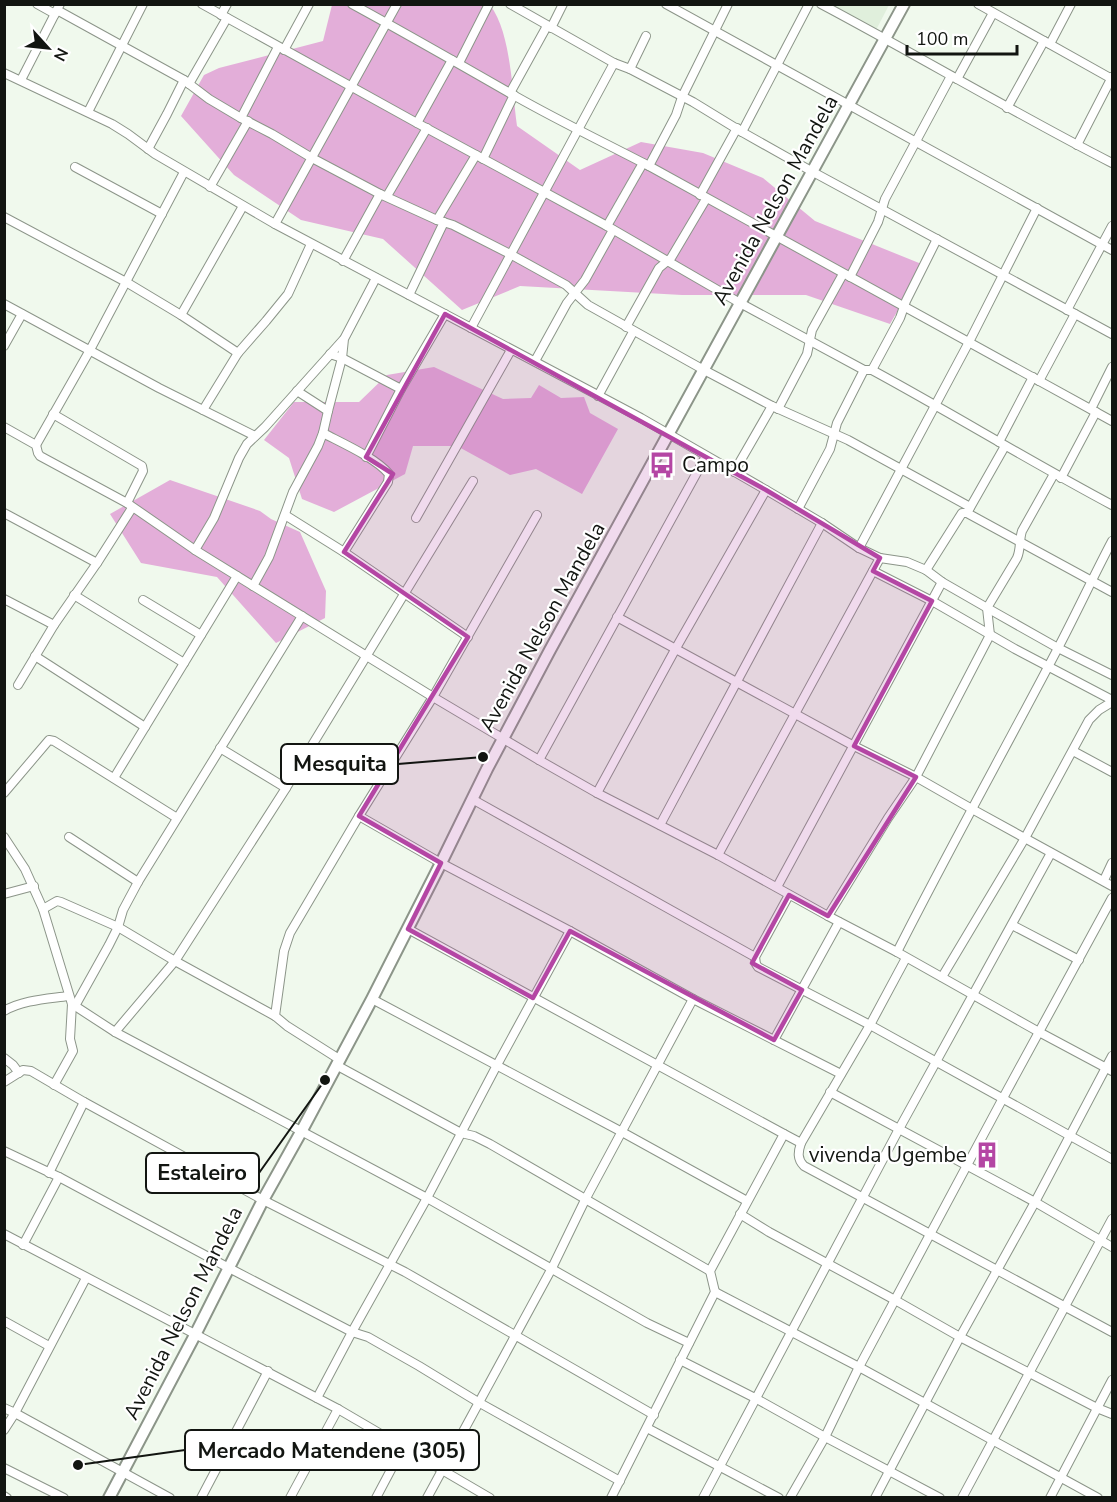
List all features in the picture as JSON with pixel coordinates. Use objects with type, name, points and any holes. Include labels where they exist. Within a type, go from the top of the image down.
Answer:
[{"type":"street","points":[[37,4],[57,10],[122,45],[187,82],[209,99],[244,120],[312,158],[384,195],[453,225],[510,254],[566,285],[588,304],[630,329],[775,407],[833,433],[902,469],[1021,543],[1113,592]]},
{"type":"street","points":[[88,112],[143,4]]},
{"type":"street","points":[[202,4],[610,228],[740,303],[936,405],[1058,476],[1113,505]]},
{"type":"street","points":[[148,149],[224,16],[227,4]]},
{"type":"street","points":[[210,187],[281,49],[309,4]]},
{"type":"street","points":[[352,4],[577,130],[646,165],[1113,421]]},
{"type":"street","points":[[275,224],[397,4]]},
{"type":"street","points":[[417,123],[489,4]]},
{"type":"street","points":[[510,4],[614,63],[693,102],[813,172],[937,240],[1113,334]]},
{"type":"street","points":[[409,295],[441,221],[563,4]]},
{"type":"street","points":[[666,4],[1113,250]]},
{"type":"street","points":[[535,361],[567,303],[585,280],[610,228],[679,109],[682,97],[728,4]]},
{"type":"street","points":[[598,396],[659,268],[671,258],[809,4]]},
{"type":"street","points":[[821,4],[1007,108],[1113,163]]},
{"type":"street","name":"Avenida Nelson Mandela","points":[[109,1497],[263,1200],[372,999],[503,739],[904,4]]},
{"type":"street","points":[[1007,108],[1071,4]]},
{"type":"street","points":[[734,472],[807,354],[812,330],[878,222],[888,192],[954,78],[986,8],[1112,78],[1077,145]]},
{"type":"street","points":[[21,80],[57,10]]},
{"type":"street","points":[[630,69],[646,36]]},
{"type":"street","points":[[471,328],[614,63]]},
{"type":"street","points":[[4,72],[88,112],[128,134],[184,172],[311,244],[669,434],[860,548],[880,558],[907,562],[926,570],[942,582],[1058,648],[1113,675]]},
{"type":"street","points":[[343,261],[427,128]]},
{"type":"street","points":[[75,168],[162,214]]},
{"type":"street","points":[[184,172],[90,350],[36,445],[40,456],[130,505],[195,550],[539,760],[1110,1069]]},
{"type":"street","points":[[181,315],[243,206]]},
{"type":"street","points":[[860,548],[1037,208]]},
{"type":"street","points":[[4,217],[126,282],[238,353]]},
{"type":"street","points":[[926,570],[962,513],[968,510],[1113,226]]},
{"type":"street","points":[[798,509],[830,449],[837,423],[900,318],[937,240]]},
{"type":"street","points":[[203,410],[238,353],[284,300],[311,244]]},
{"type":"street","points":[[253,586],[269,557],[293,492],[323,433],[345,339],[376,278]]},
{"type":"street","points":[[4,304],[159,388],[255,436]]},
{"type":"street","points":[[4,346],[22,314]]},
{"type":"street","points":[[366,457],[401,389],[445,314]]},
{"type":"street","points":[[195,550],[214,518],[247,444],[266,427],[345,339]]},
{"type":"street","points":[[416,518],[511,350]]},
{"type":"street","points":[[330,354],[401,389]]},
{"type":"street","points":[[828,916],[916,777],[990,636],[990,619],[987,608],[1020,552],[1022,531],[1058,476],[1094,411],[1113,367]]},
{"type":"street","points":[[297,391],[328,411]]},
{"type":"street","points":[[18,685],[54,625],[97,563],[130,505],[143,471],[142,466],[53,414]]},
{"type":"street","points":[[4,427],[36,445]]},
{"type":"street","points":[[323,433],[387,471],[390,478],[344,552]]},
{"type":"street","points":[[539,760],[706,456]]},
{"type":"street","points":[[115,1032],[175,961],[286,788],[474,481]]},
{"type":"street","points":[[597,793],[766,490]]},
{"type":"street","points":[[4,513],[97,563]]},
{"type":"street","points":[[275,1016],[284,951],[290,933],[433,697],[537,514]]},
{"type":"street","points":[[285,516],[344,552],[468,637]]},
{"type":"street","points":[[660,825],[822,524]]},
{"type":"street","points":[[897,952],[1113,541]]},
{"type":"street","points":[[718,855],[880,558]]},
{"type":"street","points":[[873,571],[932,600],[990,636],[1113,701],[1089,720],[1025,838],[942,977]]},
{"type":"street","points":[[114,777],[237,576]]},
{"type":"street","points":[[777,887],[942,582]]},
{"type":"street","points":[[74,595],[184,663]]},
{"type":"street","points":[[4,599],[54,625]]},
{"type":"street","points":[[143,600],[201,635]]},
{"type":"street","points":[[72,1002],[118,927],[123,910],[138,882],[302,616]]},
{"type":"street","points":[[617,617],[854,746],[916,777],[1113,886]]},
{"type":"street","points":[[35,656],[145,727]]},
{"type":"street","points":[[4,793],[49,741],[58,742],[177,818]]},
{"type":"street","points":[[220,748],[286,788]]},
{"type":"street","points":[[1073,751],[1113,772]]},
{"type":"street","points":[[472,799],[755,957]]},
{"type":"street","points":[[359,816],[441,863],[693,999],[841,1074]]},
{"type":"street","points":[[4,837],[34,886],[72,1002],[69,1032],[73,1051],[54,1085]]},
{"type":"street","points":[[69,837],[138,882]]},
{"type":"street","points":[[703,1497],[935,1062],[1051,853]]},
{"type":"street","points":[[1104,880],[1113,863]]},
{"type":"street","points":[[4,894],[34,886]]},
{"type":"street","points":[[789,895],[755,957],[758,967],[870,1025],[1113,1159]]},
{"type":"street","points":[[790,1497],[825,1437],[859,1367],[1113,898]]},
{"type":"street","points":[[43,909],[61,902],[118,927],[275,1016],[338,1062],[461,1133],[474,1136],[490,1144],[710,1271]]},
{"type":"street","points":[[774,1040],[839,922]]},
{"type":"street","points":[[1012,925],[1078,960]]},
{"type":"street","points":[[408,929],[801,1143]]},
{"type":"street","points":[[317,1398],[570,931]]},
{"type":"street","points":[[906,957],[870,1025],[801,1143],[799,1158],[804,1166],[1113,1332]]},
{"type":"street","points":[[372,999],[747,1201]]},
{"type":"street","points":[[427,1497],[552,1268],[585,1200],[693,999]]},
{"type":"street","points":[[4,1011],[26,1003],[72,1002],[115,1032],[427,1198],[647,1323],[689,1343]]},
{"type":"street","points":[[875,1497],[1070,1135],[1110,1069],[1113,1056]]},
{"type":"street","points":[[4,1058],[19,1073]]},
{"type":"street","points":[[4,1082],[26,1070],[31,1071],[263,1200],[405,1272],[654,1415]]},
{"type":"street","points":[[830,1092],[1035,1202],[1113,1247]]},
{"type":"street","points":[[50,1173],[84,1102]]},
{"type":"street","points":[[615,1496],[620,1481],[715,1292],[710,1271],[784,1134]]},
{"type":"street","points":[[4,1151],[352,1332],[368,1336],[478,1402],[620,1481]]},
{"type":"street","points":[[23,1245],[59,1178]]},
{"type":"street","points":[[740,1214],[960,1337],[1097,1408],[1113,1414]]},
{"type":"street","points":[[962,1497],[1113,1219]]},
{"type":"street","points":[[4,1234],[268,1371],[490,1497]]},
{"type":"street","points":[[4,1430],[86,1278]]},
{"type":"street","points":[[715,1292],[859,1367],[1098,1497]]},
{"type":"street","points":[[4,1321],[50,1346]]},
{"type":"street","points":[[680,1360],[940,1497]]},
{"type":"street","points":[[201,1497],[268,1371]]},
{"type":"street","points":[[1050,1497],[1113,1380]]},
{"type":"street","points":[[4,1408],[170,1497]]},
{"type":"street","points":[[290,1497],[338,1409]]},
{"type":"street","points":[[647,1428],[779,1497]]},
{"type":"street","points":[[376,1497],[403,1447]]},
{"type":"street","points":[[4,1468],[64,1497]]},
{"type":"highlighted area","points":[[445,314],[766,490],[880,558],[873,571],[932,601],[854,746],[916,777],[828,916],[789,895],[752,963],[802,990],[774,1040],[570,931],[533,998],[408,929],[441,863],[359,816],[468,637],[344,552],[393,474],[366,457]]},
{"type":"shaded area","points":[[332,5],[490,5],[497,17],[506,46],[517,126],[580,170],[641,142],[703,153],[763,178],[815,221],[924,265],[890,324],[806,295],[682,295],[520,286],[462,310],[383,239],[301,220],[234,175],[181,116],[204,75],[219,68],[323,41]]},
{"type":"shaded area","points":[[826,5],[889,5],[875,32]]},
{"type":"shaded area","points":[[434,367],[503,399],[531,398],[539,385],[561,398],[584,397],[590,413],[618,429],[582,494],[536,469],[510,475],[457,446],[413,446],[405,474],[334,512],[302,499],[289,458],[264,440],[294,402],[359,402],[387,375]]},
{"type":"shaded area","points":[[170,480],[260,511],[271,519],[300,532],[326,591],[325,618],[276,643],[217,577],[141,563],[110,514]]},
{"type":"place","name":"Campo","points":[[662,465]]},
{"type":"place","name":"Mesquita","points":[[483,757]]},
{"type":"place","name":"Estaleiro","points":[[325,1080]]},
{"type":"place","name":"vivenda Ugembe","points":[[987,1155]]},
{"type":"place","name":"Mercado Matendene (305)","points":[[78,1465]]}]
